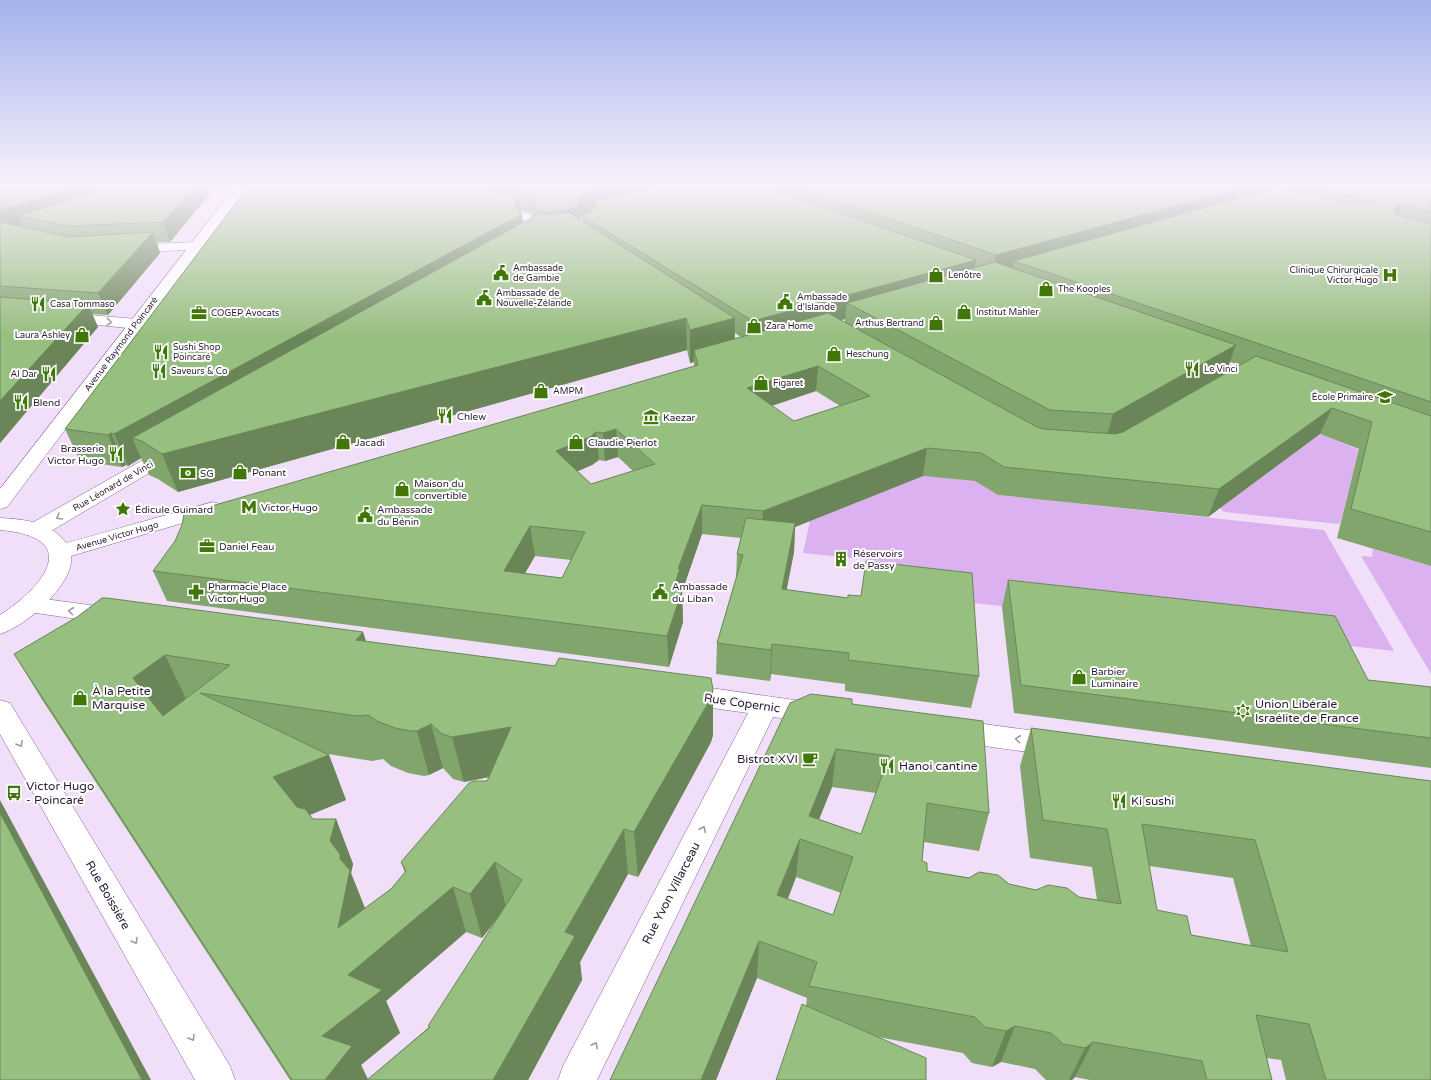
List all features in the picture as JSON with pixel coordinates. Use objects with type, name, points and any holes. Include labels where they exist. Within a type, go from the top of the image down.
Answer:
[{"type":"street","name":"Avenue Raymond Poincaré","points":[[0,502],[203,236]]},
{"type":"street","points":[[521,247],[539,236]]},
{"type":"street","points":[[119,250],[196,246]]},
{"type":"street","points":[[47,317],[137,324]]},
{"type":"street","name":"Rue Léonard de Vinci","points":[[38,529],[183,445]]},
{"type":"street","name":"Avenue Victor Hugo","points":[[60,552],[229,503]]},
{"type":"street","points":[[0,524],[15,524],[38,529],[54,539],[60,552],[60,562],[56,575],[46,589],[30,605],[0,626]]},
{"type":"street","points":[[30,605],[134,619]]},
{"type":"street","name":"Rue Copernic","points":[[661,691],[842,716]]},
{"type":"street","name":"Rue Yvon Villarceau","points":[[577,1080],[765,706]]},
{"type":"street","name":"Rue Boissière","points":[[0,710],[216,1080]]},
{"type":"street","points":[[934,728],[1080,748]]},
{"type":"shaded area","points":[[1319,435],[1323,435],[1359,450],[1339,524],[1224,512],[1220,508]]},
{"type":"shaded area","points":[[923,476],[975,481],[998,495],[1324,530],[1394,651],[877,592],[880,561],[803,553],[810,521]]},
{"type":"shaded area","points":[[1373,549],[1431,566],[1431,674],[1361,556],[1372,557]]},
{"type":"building","points":[[0,236],[149,236],[98,293],[0,286]]},
{"type":"building","points":[[211,236],[480,236],[114,434],[111,433],[108,435],[65,429]]},
{"type":"building","points":[[498,236],[606,236],[735,318],[690,330],[686,318],[162,454],[142,441],[132,438]]},
{"type":"building","points":[[615,236],[908,236],[976,260],[753,321]]},
{"type":"building","points":[[941,236],[1064,236],[996,255]]},
{"type":"building","points":[[1102,236],[1431,236],[1431,402],[1014,261]]},
{"type":"building","points":[[995,262],[1236,345],[1113,414],[1050,410],[847,303]]},
{"type":"building","points":[[0,297],[88,304],[0,401]]},
{"type":"building","points":[[828,313],[1037,427],[1044,429],[1115,434],[1123,432],[1256,356],[1431,416],[1431,532],[1351,509],[1372,422],[1332,408],[1219,489],[1004,467],[981,453],[927,448],[763,511],[702,505],[678,569],[680,569],[673,589],[682,591],[667,636],[153,571],[175,541],[182,525],[184,514],[698,365],[694,350]],"holes":[[[818,366],[870,396],[794,421],[747,388]],[[616,429],[655,464],[591,484],[556,451],[590,437],[596,432],[603,433]],[[530,526],[585,532],[562,578],[504,571]]]},
{"type":"building","points":[[746,518],[795,523],[782,589],[848,598],[848,595],[861,596],[866,561],[972,573],[979,676],[848,660],[849,653],[772,644],[771,650],[717,643],[743,555],[737,554]]},
{"type":"building","points":[[1008,580],[1335,616],[1368,680],[1431,687],[1431,738],[1021,685]]},
{"type":"building","points":[[102,598],[107,598],[363,632],[356,640],[555,666],[559,658],[711,678],[713,690],[711,698],[634,832],[624,829],[565,932],[575,936],[493,1080],[367,1080],[430,1027],[428,1026],[522,880],[495,862],[470,894],[453,887],[348,975],[382,990],[322,1036],[352,1046],[325,1080],[292,1080],[14,654],[77,617]],"holes":[[[165,655],[230,665],[163,716],[133,678]],[[200,693],[357,716],[368,715],[377,721],[395,728],[411,731],[417,731],[431,724],[442,734],[452,737],[511,727],[487,781],[474,781],[469,783],[401,862],[406,871],[391,889],[338,928],[350,870],[340,859],[340,854],[330,841],[336,819],[313,819],[305,809],[297,807],[273,777],[329,755]]]},
{"type":"building","points":[[811,694],[852,699],[852,704],[983,721],[989,813],[927,803],[922,861],[927,863],[927,871],[969,878],[979,872],[998,875],[1009,884],[1036,890],[1048,885],[1067,888],[1079,897],[1121,904],[1107,829],[1043,820],[1031,728],[1431,781],[1431,1080],[1326,1080],[1309,1024],[1256,1015],[1272,1080],[1207,1080],[1202,1061],[1093,1042],[1085,1048],[1063,1044],[1051,1033],[1015,1026],[1006,1031],[985,1027],[975,1017],[809,986],[817,962],[759,941],[701,1080],[610,1080],[790,703]],"holes":[[[836,749],[889,756],[861,834],[809,816]],[[1142,824],[1255,840],[1288,952],[1191,935],[1187,916],[1157,910]],[[800,839],[853,857],[833,915],[777,895]]]},
{"type":"building","points":[[0,813],[142,1080],[0,1080]]},
{"type":"building","points":[[802,1004],[926,1058],[926,1080],[776,1080]]},
{"type":"place","name":"Ambassade de Gambie","points":[[501,273]]},
{"type":"place","name":"Lenôtre","points":[[936,275]]},
{"type":"place","name":"Clinique Chirurgicale Victor Hugo","points":[[1390,275]]},
{"type":"place","name":"The Kooples","points":[[1046,289]]},
{"type":"place","name":"Ambassade de Nouvelle-Zélande","points":[[484,298]]},
{"type":"place","name":"Ambassade d'Islande","points":[[785,302]]},
{"type":"place","name":"Casa Tommaso","points":[[38,304]]},
{"type":"place","name":"Institut Mahler","points":[[964,312]]},
{"type":"place","name":"COGEP Avocats","points":[[199,313]]},
{"type":"place","name":"Arthus Bertrand","points":[[936,323]]},
{"type":"place","name":"Zara Home","points":[[754,326]]},
{"type":"place","name":"Laura Ashley","points":[[82,335]]},
{"type":"place","name":"Sushi Shop Poincaré","points":[[161,352]]},
{"type":"place","name":"Heschung","points":[[834,354]]},
{"type":"place","name":"Le Vinci","points":[[1192,369]]},
{"type":"place","name":"Saveurs & Co","points":[[159,371]]},
{"type":"place","name":"Al Dar","points":[[49,374]]},
{"type":"place","name":"Figaret","points":[[761,383]]},
{"type":"place","name":"AMPM","points":[[541,391]]},
{"type":"place","name":"École Primaire","points":[[1385,397]]},
{"type":"place","name":"Blend","points":[[21,402]]},
{"type":"place","name":"Chlew","points":[[445,416]]},
{"type":"place","name":"Kaezar","points":[[651,417]]},
{"type":"place","name":"Jacadi","points":[[343,442]]},
{"type":"place","name":"Claudie Pierlot","points":[[576,442]]},
{"type":"place","name":"Brasserie Victor Hugo","points":[[116,454]]},
{"type":"place","name":"Ponant","points":[[240,472]]},
{"type":"place","name":"SG","points":[[188,473]]},
{"type":"place","name":"Maison du convertible","points":[[402,489]]},
{"type":"place","name":"Victor Hugo","points":[[249,507]]},
{"type":"place","name":"Édicule Guimard","points":[[123,509]]},
{"type":"place","name":"Ambassade du Bénin","points":[[365,515]]},
{"type":"place","name":"Daniel Feau","points":[[207,546]]},
{"type":"place","name":"Réservoirs de Passy","points":[[841,559]]},
{"type":"place","name":"Pharmacie Place Victor Hugo","points":[[196,592]]},
{"type":"place","name":"Ambassade du Liban","points":[[660,592]]},
{"type":"place","name":"Barbier Luminaire","points":[[1079,677]]},
{"type":"place","name":"À la Petite Marquise","points":[[80,698]]},
{"type":"place","name":"Union Libérale Israélite de France","points":[[1243,711]]},
{"type":"place","name":"Bistrot XVI","points":[[810,759]]},
{"type":"place","name":"Hanoi cantine","points":[[887,766]]},
{"type":"place","name":"Victor Hugo - Poincaré","points":[[14,793]]},
{"type":"place","name":"Ki sushi","points":[[1119,801]]}]
